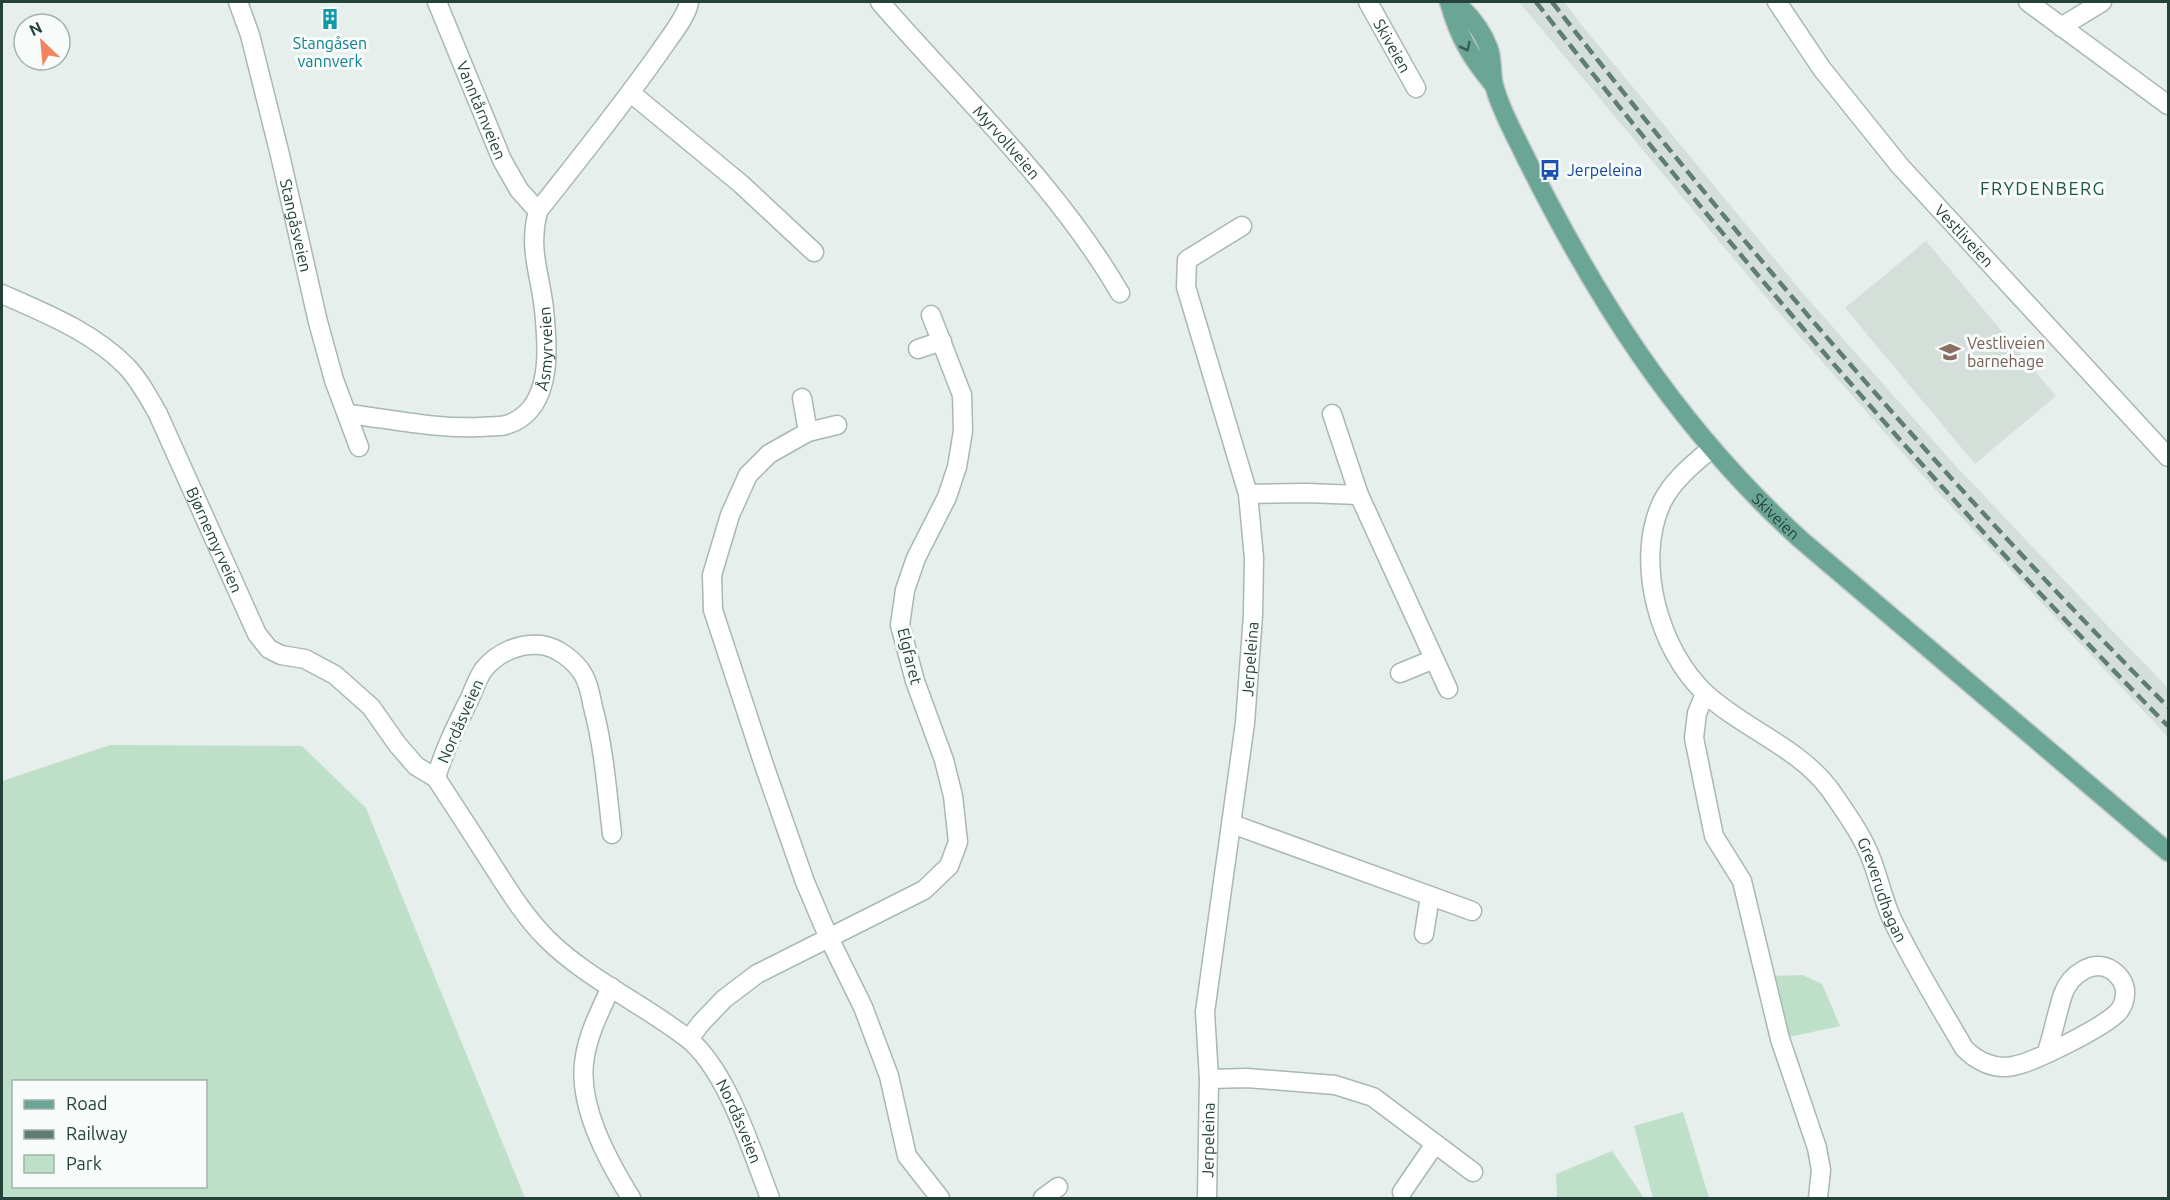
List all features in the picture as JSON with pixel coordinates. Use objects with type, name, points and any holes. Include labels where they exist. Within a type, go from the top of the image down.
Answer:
[{"type":"main road","name":"Skiveien","points":[[1449,2],[1455,24],[1471,57],[1494,86],[1519,144],[1609,309],[1661,386],[1711,449],[1751,493],[1800,539],[2169,852]]},
{"type":"main road","name":"Skiveien","points":[[1455,2],[1472,17],[1489,50],[1494,86]]},
{"type":"street","name":"Stangåsveien","points":[[238,2],[250,35],[323,341],[334,380],[359,447]]},
{"type":"street","name":"Vanntårnveien","points":[[437,2],[502,160],[519,190],[538,211]]},
{"type":"street","name":"Åsmyrveien","points":[[348,414],[460,428],[507,425],[522,418],[533,407],[542,388],[546,366],[544,309],[534,257],[533,229],[538,211],[631,93],[689,7],[689,2]]},
{"type":"street","name":"Myrvollveien","points":[[880,2],[986,119],[1075,224],[1100,258],[1120,293]]},
{"type":"street","name":"Skiveien","points":[[1368,2],[1416,88]]},
{"type":"street","name":"Vestliveien","points":[[1778,2],[1822,69],[1900,166],[2169,457]]},
{"type":"street","points":[[2028,2],[2169,105]]},
{"type":"street","points":[[2061,27],[2102,2]]},
{"type":"street","points":[[631,93],[741,184],[814,252]]},
{"type":"street","name":"Jerpeleina","points":[[1207,1198],[1209,1079],[1205,1012],[1245,723],[1253,615],[1254,558],[1248,494],[1186,287],[1187,260],[1242,226]]},
{"type":"street","name":"Bjørnemyrveien","points":[[2,294],[83,332],[127,367],[140,383],[158,414],[257,634],[269,649],[281,655],[305,659],[335,675],[371,707],[416,766],[436,778]]},
{"type":"street","name":"Elgfaret","points":[[689,1039],[724,999],[757,974],[828,936],[924,890],[949,866],[958,842],[951,787],[944,760],[915,681],[900,624],[905,590],[916,558],[947,497],[957,467],[963,431],[962,395],[931,315]]},
{"type":"street","points":[[918,349],[942,341]]},
{"type":"street","points":[[802,399],[808,432]]},
{"type":"street","points":[[1332,414],[1359,495],[1448,689]]},
{"type":"street","points":[[837,424],[808,432],[769,454],[748,475],[730,515],[712,575],[714,610],[797,860],[828,936],[863,1007],[889,1076],[907,1156],[940,1198]]},
{"type":"street","name":"Greverudhagan","points":[[1711,449],[1680,476],[1663,500],[1654,530],[1651,559],[1652,581],[1660,622],[1670,645],[1682,666],[1705,694],[1789,751],[1812,769],[1829,788],[1853,824],[1872,859],[1891,916],[1964,1048],[1971,1056],[1982,1062],[2012,1067],[2033,1061],[2104,1023],[2119,1011],[2123,1003],[2125,988],[2116,973],[2108,967],[2098,965],[2086,967],[2074,977],[2064,993],[2047,1052]]},
{"type":"street","points":[[1248,494],[1359,495]]},
{"type":"street","name":"Nordåsveien","points":[[612,834],[598,724],[585,677],[577,665],[547,646],[531,644],[511,649],[496,658],[483,670],[442,757],[436,778],[524,912],[547,939],[611,987],[689,1039],[704,1055],[730,1099],[770,1198]]},
{"type":"street","points":[[1400,673],[1434,659]]},
{"type":"street","points":[[1705,694],[1697,713],[1694,738],[1714,836],[1742,881],[1780,1040],[1817,1148],[1821,1170],[1818,1198]]},
{"type":"street","points":[[1232,824],[1472,910]]},
{"type":"street","points":[[1424,934],[1430,896]]},
{"type":"street","points":[[611,987],[594,1026],[584,1066],[588,1109],[602,1146],[630,1198]]},
{"type":"street","name":"Jerpeleina","points":[[1209,1079],[1247,1078],[1335,1085],[1373,1097],[1473,1172]]},
{"type":"street","points":[[1402,1192],[1435,1144]]},
{"type":"street","points":[[1043,1198],[1058,1187]]},
{"type":"shaded area","points":[[1519,2],[1564,2],[1801,291],[1953,463],[2168,688],[2168,737],[1931,485],[1775,308]]},
{"type":"shaded area","name":"Vestliveien barnehage","points":[[1926,241],[2056,396],[1975,464],[1845,308]]},
{"type":"green space","points":[[110,745],[302,746],[366,808],[525,1198],[2,1198],[2,781]]},
{"type":"green space","points":[[1803,975],[1822,984],[1840,1026],[1780,1039],[1766,976]]},
{"type":"green space","points":[[1683,1112],[1709,1198],[1653,1198],[1634,1126]]},
{"type":"green space","points":[[1612,1151],[1644,1198],[1557,1198],[1556,1174]]},
{"type":"railway","points":[[1536,2],[1686,189],[1842,373],[2002,552],[2168,726]]},
{"type":"railway","points":[[1552,2],[1698,185],[1850,364],[2006,538],[2168,707]]},
{"type":"place","name":"Stangåsen vannverk","points":[[330,19]]},
{"type":"place","name":"Jerpeleina","points":[[1550,170]]},
{"type":"place","name":"Vestliveien barnehage","points":[[1950,352]]},
{"type":"district","name":"FRYDENBERG","points":[[2043,189]]}]
